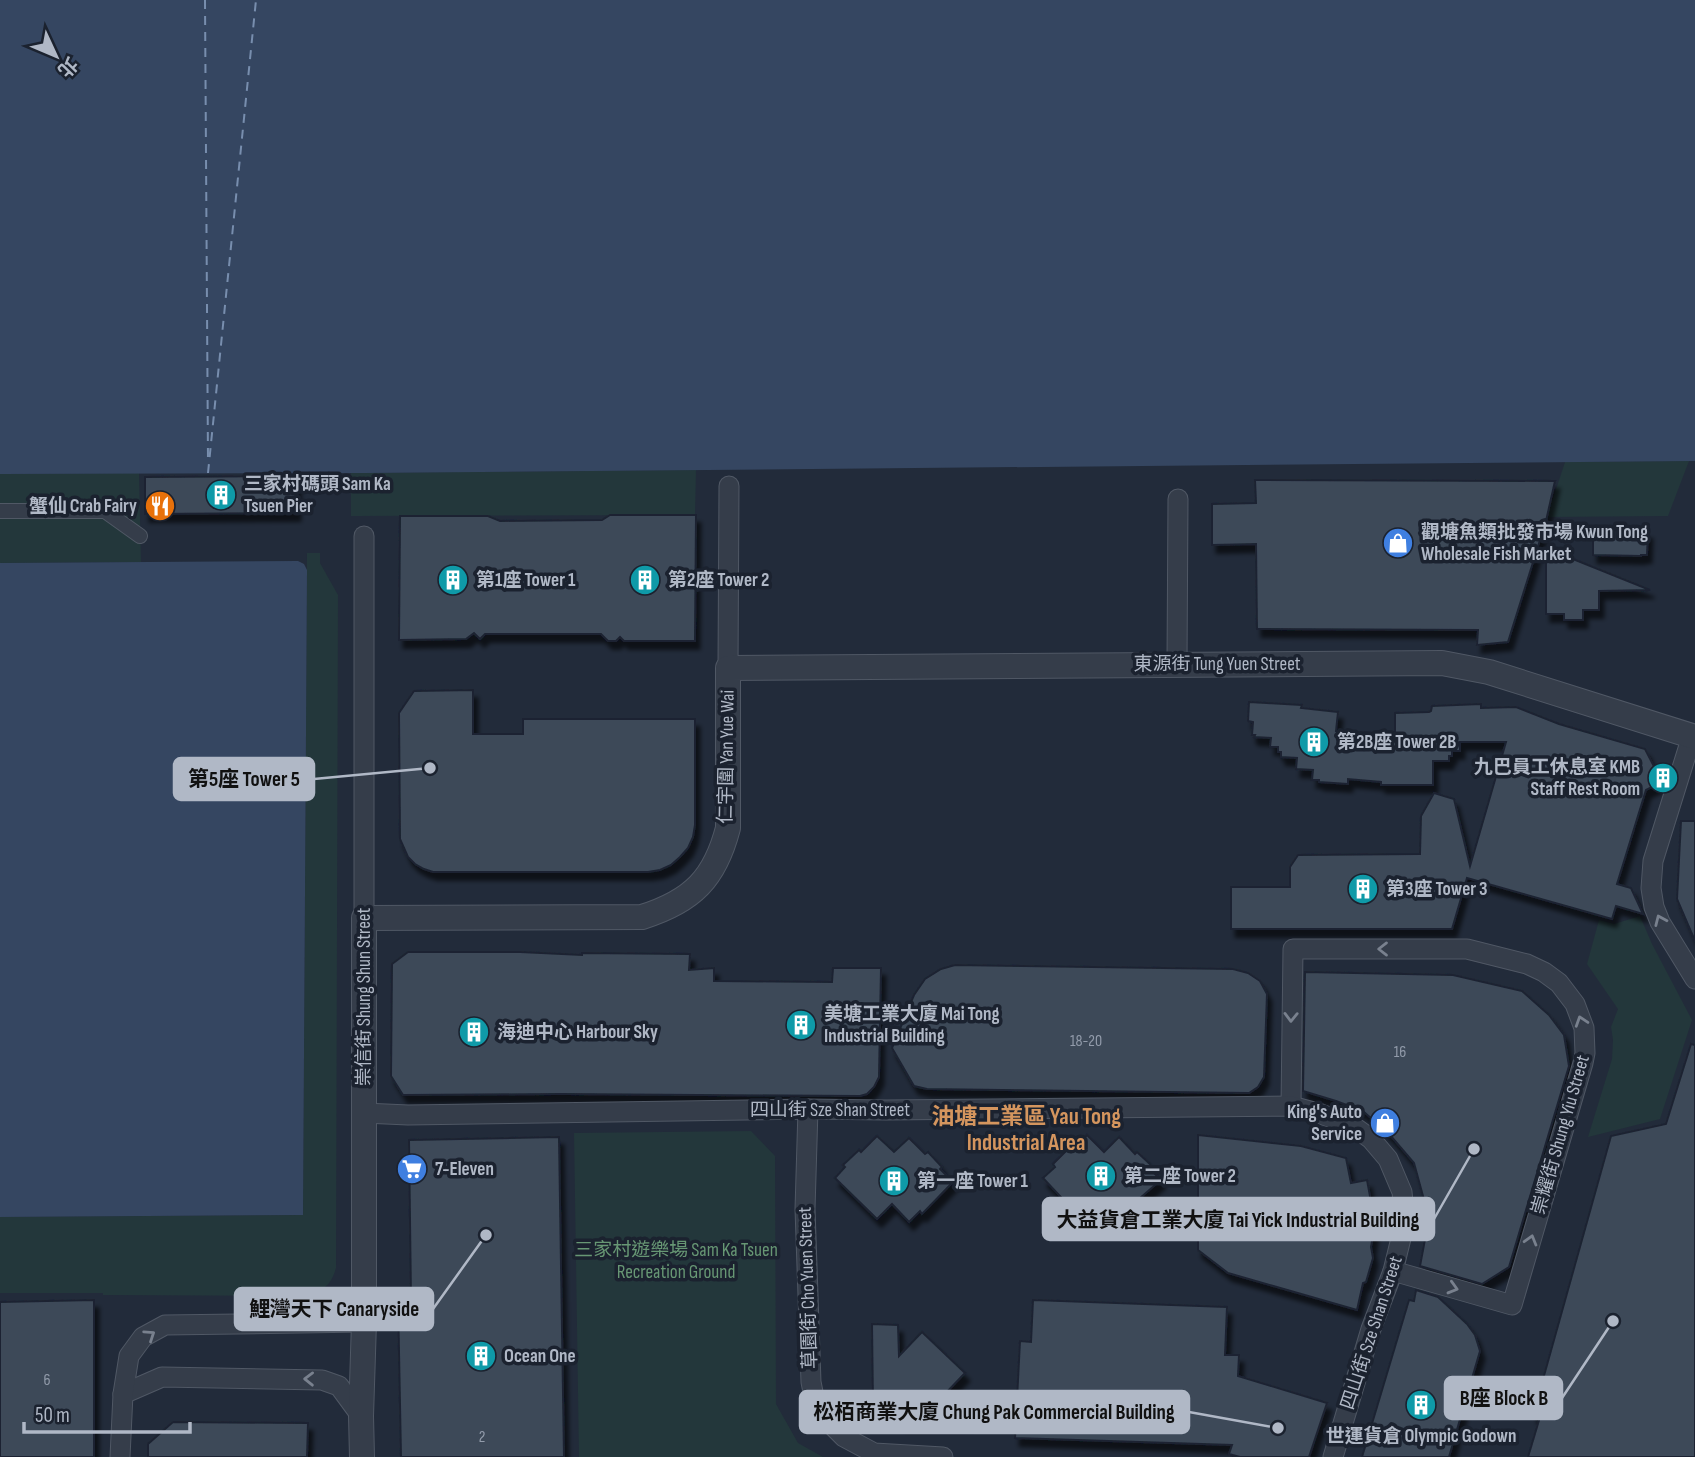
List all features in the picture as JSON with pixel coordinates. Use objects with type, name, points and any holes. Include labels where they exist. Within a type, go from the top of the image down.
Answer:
[{"type":"street","name":"仁宇圍 Yan Yue Wai","points":[[364,918],[642,917],[682,900],[699,886],[713,869],[728,828],[729,486]]},
{"type":"street","points":[[1177,664],[1178,499]]},
{"type":"street","points":[[0,511],[105,511],[141,536]]},
{"type":"street","name":"崇信街 Shung Shun Street","points":[[362,1457],[364,537]]},
{"type":"street","name":"東源街 Tung Yuen Street","points":[[728,668],[1442,663],[1489,672],[1693,736]]},
{"type":"street","points":[[1693,736],[1653,861],[1651,888],[1660,922],[1695,979]]},
{"type":"street","name":"崇耀街 Shung Yiu Street","points":[[1291,1106],[1293,949],[1468,949],[1527,964],[1544,972],[1559,983],[1575,1004],[1584,1028],[1583,1063],[1512,1305],[1393,1271]]},
{"type":"street","name":"四山街 Sze Shan Street","points":[[364,1113],[408,1115],[1291,1106],[1321,1114],[1353,1126],[1371,1139],[1388,1159],[1402,1192],[1405,1222],[1393,1271],[1371,1329],[1333,1457]]},
{"type":"street","name":"草園街 Cho Yuen Street","points":[[808,1109],[805,1209],[811,1382],[815,1402],[824,1418],[844,1437],[874,1453],[943,1457]]},
{"type":"street","points":[[120,1457],[122,1394],[129,1356],[143,1337],[165,1325],[364,1322]]},
{"type":"street","points":[[122,1394],[162,1377],[322,1380],[339,1386],[361,1416]]},
{"type":"green space","points":[[1689,461],[1668,516],[1547,517],[1565,462]]},
{"type":"green space","points":[[696,470],[695,515],[351,516],[351,473]]},
{"type":"green space","points":[[139,473],[141,562],[0,563],[0,474]]},
{"type":"green space","points":[[307,553],[320,553],[320,563],[338,595],[334,1274],[327,1285],[311,1296],[0,1293],[0,1217],[303,1215]]},
{"type":"green space","points":[[1640,916],[1692,1020],[1660,1119],[1588,1137],[1612,1059],[1611,1027],[1618,1009],[1587,964],[1599,920],[1614,924]]},
{"type":"green space","name":"三家村遊樂場 Sam Ka Tsuen Recreation Ground","points":[[751,1131],[775,1156],[776,1404],[798,1443],[823,1457],[579,1457],[574,1133]]},
{"type":"water","points":[[0,0],[1695,0],[1695,461],[0,474]]},
{"type":"water","points":[[298,561],[304,564],[307,570],[303,1215],[0,1217],[0,563]]},
{"type":"building","name":"三家村碼頭 Sam Ka Tsuen Pier","points":[[296,476],[296,513],[145,514],[145,477]]},
{"type":"building","name":"觀塘魚類批發市場 Kwun Tong Wholesale Fish Market","points":[[1255,480],[1555,481],[1546,521],[1508,642],[1477,645],[1478,630],[1257,629],[1256,544],[1212,545],[1212,504],[1256,503]]},
{"type":"building","points":[[610,515],[696,515],[695,641],[624,641],[620,637],[616,641],[608,641],[601,634],[485,634],[480,639],[474,633],[466,639],[399,640],[400,516],[488,516],[500,521],[602,520]]},
{"type":"building","points":[[1596,530],[1648,531],[1647,555],[1593,555],[1593,536],[1596,536]]},
{"type":"building","points":[[1563,555],[1650,590],[1599,591],[1599,610],[1583,610],[1583,620],[1564,620],[1564,614],[1546,614],[1546,556]]},
{"type":"building","points":[[473,690],[473,734],[523,734],[523,719],[695,719],[695,825],[688,848],[671,865],[648,872],[433,872],[415,864],[408,857],[400,839],[399,713],[414,691]]},
{"type":"building","points":[[1249,702],[1302,705],[1301,708],[1338,712],[1336,731],[1376,733],[1395,733],[1395,713],[1429,712],[1432,706],[1481,704],[1481,708],[1516,707],[1559,724],[1645,749],[1662,782],[1646,790],[1617,884],[1631,888],[1643,914],[1616,906],[1612,919],[1467,878],[1452,929],[1231,929],[1231,887],[1290,887],[1290,867],[1298,855],[1420,854],[1421,816],[1434,793],[1454,799],[1470,866],[1506,742],[1460,742],[1460,751],[1452,751],[1449,761],[1433,761],[1433,785],[1381,785],[1381,782],[1348,779],[1348,784],[1319,782],[1312,780],[1313,770],[1296,769],[1297,758],[1281,757],[1278,747],[1270,747],[1271,738],[1252,735],[1253,722],[1248,721]]},
{"type":"building","points":[[1681,821],[1695,821],[1695,941],[1677,899]]},
{"type":"building","points":[[408,952],[690,954],[689,970],[714,968],[714,981],[832,982],[833,968],[881,968],[879,1077],[867,1094],[860,1096],[403,1095],[391,1076],[392,964]]},
{"type":"building","points":[[955,965],[1233,969],[1248,973],[1260,981],[1267,994],[1264,1077],[1258,1087],[1249,1093],[927,1089],[914,1086],[892,1048],[914,995],[925,979],[941,969]]},
{"type":"building","points":[[1305,972],[1453,975],[1522,991],[1549,1015],[1564,1035],[1569,1066],[1509,1267],[1482,1284],[1420,1266],[1429,1218],[1414,1163],[1390,1135],[1363,1111],[1303,1091]]},
{"type":"building","points":[[1691,1044],[1695,1045],[1695,1457],[1528,1457],[1540,1417],[1533,1415],[1611,1136],[1666,1124]]},
{"type":"building","name":"第二座 Tower 2","points":[[1087,1135],[1104,1152],[1119,1137],[1135,1154],[1137,1152],[1152,1166],[1150,1169],[1161,1180],[1133,1204],[1135,1206],[1119,1221],[1102,1203],[1086,1218],[1076,1208],[1073,1210],[1043,1178],[1068,1149],[1071,1152]]},
{"type":"building","points":[[1198,1135],[1301,1146],[1346,1158],[1351,1183],[1367,1180],[1375,1223],[1371,1247],[1373,1258],[1366,1282],[1363,1283],[1357,1310],[1228,1273],[1198,1250]]},
{"type":"building","name":"第一座 Tower 1","points":[[877,1136],[894,1152],[909,1138],[925,1154],[928,1152],[953,1182],[922,1214],[920,1211],[909,1222],[892,1204],[877,1219],[835,1178],[845,1167],[843,1165]]},
{"type":"building","points":[[559,1137],[564,1457],[401,1457],[398,1299],[411,1299],[409,1140]]},
{"type":"building","name":"世運貨倉 Olympic Godown","points":[[1416,1290],[1438,1297],[1467,1324],[1475,1335],[1480,1351],[1449,1457],[1362,1457],[1409,1300],[1414,1301]]},
{"type":"building","points":[[94,1300],[94,1457],[0,1457],[0,1302]]},
{"type":"building","points":[[1033,1300],[1227,1307],[1225,1355],[1239,1355],[1238,1376],[1327,1403],[1309,1457],[1240,1457],[1229,1454],[1232,1445],[1015,1438],[1020,1341],[1031,1342]]},
{"type":"building","points":[[872,1324],[898,1325],[899,1356],[922,1332],[965,1373],[942,1397],[967,1397],[968,1422],[902,1423],[902,1405],[873,1406]]},
{"type":"building","points":[[173,1422],[308,1423],[307,1457],[148,1457],[148,1444]]},
{"type":"ferry route","points":[[205,0],[208,461]]},
{"type":"ferry route","points":[[208,473],[256,0]]},
{"type":"place","name":"三家村碼頭 Sam Ka Tsuen Pier","points":[[221,495]]},
{"type":"place","name":"蟹仙 Crab Fairy","points":[[160,506]]},
{"type":"place","name":"觀塘魚類批發市場 Kwun Tong Wholesale Fish Market","points":[[1398,543]]},
{"type":"place","name":"第1座 Tower 1","points":[[453,580]]},
{"type":"place","name":"第2座 Tower 2","points":[[645,580]]},
{"type":"place","name":"第2B座 Tower 2B","points":[[1314,742]]},
{"type":"place","name":"第5座 Tower 5","points":[[430,768]]},
{"type":"place","name":"九巴員工休息室 KMB Staff Rest Room","points":[[1663,778]]},
{"type":"place","name":"第3座 Tower 3","points":[[1363,889]]},
{"type":"place","name":"美塘工業大廈 Mai Tong Industrial Building","points":[[801,1025]]},
{"type":"place","name":"海迪中心 Harbour Sky","points":[[474,1032]]},
{"type":"place","name":"King's Auto Service","points":[[1385,1123]]},
{"type":"place","name":"大益貨倉工業大廈 Tai Yick Industrial Building","points":[[1474,1149]]},
{"type":"place","name":"7-Eleven","points":[[412,1169]]},
{"type":"place","name":"第二座 Tower 2","points":[[1101,1176]]},
{"type":"place","name":"第一座 Tower 1","points":[[894,1181]]},
{"type":"place","name":"鯉灣天下 Canaryside","points":[[486,1235]]},
{"type":"place","name":"B座 Block B","points":[[1613,1321]]},
{"type":"place","name":"Ocean One","points":[[481,1356]]},
{"type":"place","name":"世運貨倉 Olympic Godown","points":[[1421,1405]]},
{"type":"place","name":"松栢商業大廈 Chung Pak Commercial Building","points":[[1278,1428]]},
{"type":"district","name":"油塘工業區 Yau Tong Industrial Area","points":[[1026,1130]]}]
